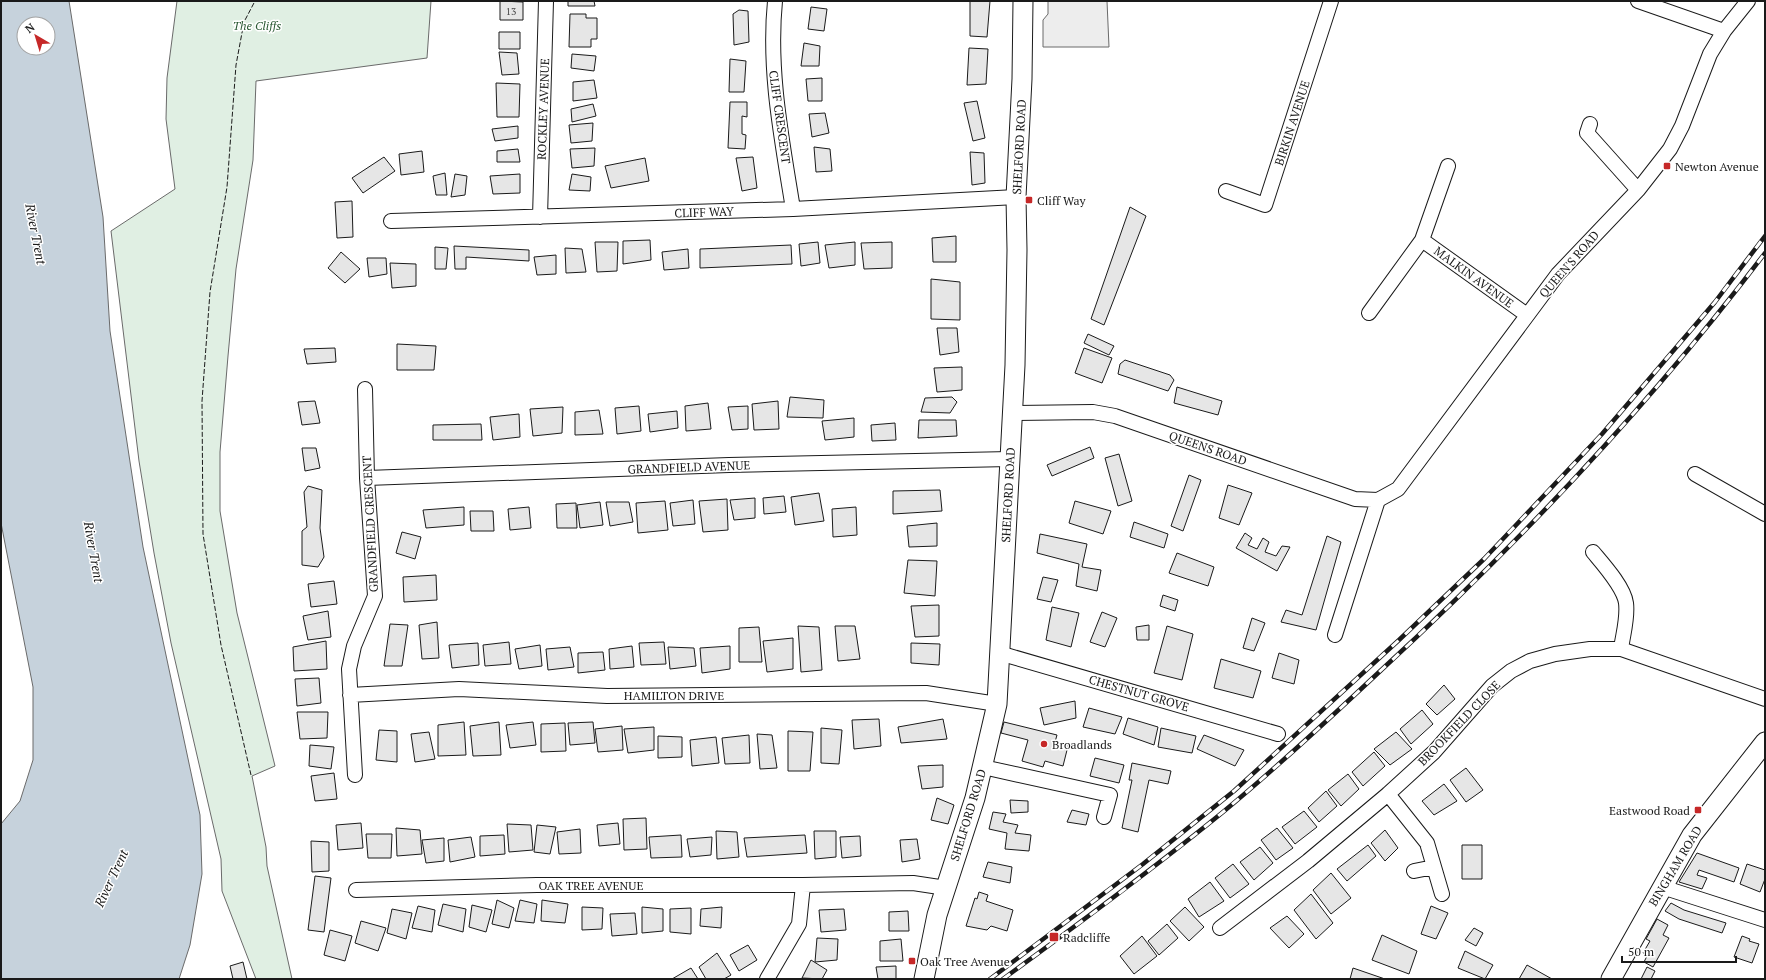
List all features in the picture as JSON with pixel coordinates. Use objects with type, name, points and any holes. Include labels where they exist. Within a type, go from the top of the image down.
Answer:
[{"type":"street","name":"ROCKLEY AVENUE","points":[[540,217],[546,1]]},
{"type":"street","name":"CLIFF CRESCENT","points":[[775,1],[773,27],[776,102],[793,209]]},
{"type":"street","name":"SHELFORD ROAD","points":[[925,976],[937,915],[975,798],[997,704],[1010,459],[1017,285],[1016,197],[1022,79],[1023,1]]},
{"type":"street","name":"BIRKIN AVENUE","points":[[1226,191],[1265,205],[1331,1]]},
{"type":"street","points":[[1638,1],[1724,31],[1748,1]]},
{"type":"street","name":"QUEEN'S ROAD","points":[[1378,500],[1398,489],[1558,274],[1638,190],[1670,149],[1682,126],[1710,54],[1724,31]]},
{"type":"street","points":[[1590,124],[1587,133],[1638,190]]},
{"type":"street","name":"MALKIN AVENUE","points":[[1369,313],[1422,240],[1448,166]]},
{"type":"street","name":"CLIFF WAY","points":[[391,221],[793,209],[1016,197]]},
{"type":"street","name":"MALKIN AVENUE","points":[[1422,240],[1527,315]]},
{"type":"street","name":"GRANDFIELD CRESCENT","points":[[355,775],[349,669],[354,646],[375,596],[367,478],[365,389]]},
{"type":"street","name":"QUEENS ROAD","points":[[1012,413],[1093,412],[1115,416],[1355,499],[1378,500]]},
{"type":"street","name":"GRANDFIELD AVENUE","points":[[367,478],[730,465],[1010,459]]},
{"type":"street","points":[[1695,474],[1765,514]]},
{"type":"street","points":[[1335,635],[1378,500]]},
{"type":"street","points":[[1593,552],[1610,573],[1626,601],[1627,615],[1620,649]]},
{"type":"street","name":"BROOKFIELD CLOSE","points":[[1220,928],[1308,861],[1388,794],[1434,752],[1488,691],[1511,671],[1530,661],[1555,654],[1590,649],[1620,649],[1765,699]]},
{"type":"street","name":"CHESTNUT GROVE","points":[[999,653],[1278,734]]},
{"type":"street","name":"HAMILTON DRIVE","points":[[350,695],[459,688],[607,696],[926,693],[997,704]]},
{"type":"street","name":"BINGHAM ROAD","points":[[1611,979],[1683,849],[1705,816],[1765,742]]},
{"type":"street","points":[[982,767],[1110,795],[1104,817]]},
{"type":"street","points":[[1388,794],[1427,843],[1442,894]]},
{"type":"street","points":[[1414,872],[1434,867]]},
{"type":"street","name":"OAK TREE AVENUE","points":[[356,890],[537,885],[803,885],[913,883],[946,888]]},
{"type":"street","points":[[767,979],[799,924],[803,885]]},
{"type":"street","points":[[1662,887],[1765,920]]},
{"type":"green space","name":"The Cliffs","points":[[177,1],[431,1],[427,58],[256,81],[253,160],[236,269],[228,356],[220,452],[220,511],[237,613],[275,766],[252,776],[266,847],[267,866],[292,979],[256,979],[222,891],[221,859],[171,643],[154,553],[139,461],[111,231],[175,189],[166,119],[167,78]]},
{"type":"shaded area","points":[[1048,1],[1107,1],[1109,47],[1043,47],[1043,20],[1048,14]]},
{"type":"water","name":"River Trent","points":[[1,1],[69,1],[103,217],[110,331],[143,547],[200,815],[202,874],[190,945],[179,979],[1,979],[1,824],[20,801],[33,760],[33,687],[1,523]]},
{"type":"building","points":[[500,1],[523,2],[523,20],[500,20]]},
{"type":"building","points":[[568,1],[594,1],[595,6],[568,6]]},
{"type":"building","points":[[970,1],[990,1],[987,37],[970,36]]},
{"type":"building","points":[[811,7],[827,9],[824,31],[808,29]]},
{"type":"building","points":[[739,10],[748,11],[749,42],[734,45],[733,14]]},
{"type":"building","points":[[570,14],[586,14],[586,18],[597,18],[597,39],[591,39],[591,47],[569,47]]},
{"type":"building","points":[[499,32],[520,32],[520,49],[499,49]]},
{"type":"building","points":[[804,43],[820,46],[819,66],[801,66]]},
{"type":"building","points":[[969,48],[988,49],[986,84],[967,85]]},
{"type":"building","points":[[499,52],[517,53],[519,74],[502,75]]},
{"type":"building","points":[[572,54],[596,56],[594,71],[571,68]]},
{"type":"building","points":[[730,59],[746,61],[744,92],[729,92]]},
{"type":"building","points":[[822,78],[822,101],[808,101],[806,79]]},
{"type":"building","points":[[594,80],[597,98],[573,101],[573,82]]},
{"type":"building","points":[[496,83],[520,84],[519,117],[497,117]]},
{"type":"building","points":[[977,101],[985,138],[973,141],[964,103]]},
{"type":"building","points":[[730,102],[747,102],[747,117],[742,116],[742,134],[746,135],[745,149],[728,148]]},
{"type":"building","points":[[593,104],[596,116],[572,122],[571,109]]},
{"type":"building","points":[[825,113],[829,133],[812,137],[809,114]]},
{"type":"building","points":[[593,123],[592,141],[571,143],[569,125]]},
{"type":"building","points":[[518,126],[518,138],[495,141],[492,129]]},
{"type":"building","points":[[814,147],[830,149],[832,171],[816,172]]},
{"type":"building","points":[[595,148],[594,166],[572,168],[570,149]]},
{"type":"building","points":[[518,149],[520,162],[497,162],[497,151]]},
{"type":"building","points":[[422,151],[424,172],[401,175],[399,154]]},
{"type":"building","points":[[970,152],[984,153],[985,183],[972,185]]},
{"type":"building","points":[[384,157],[395,171],[363,193],[352,178]]},
{"type":"building","points":[[753,157],[757,188],[742,191],[736,158]]},
{"type":"building","points":[[645,158],[649,181],[611,188],[605,166]]},
{"type":"building","points":[[445,173],[447,195],[436,195],[433,176]]},
{"type":"building","points":[[455,174],[467,176],[465,195],[451,197]]},
{"type":"building","points":[[520,174],[520,193],[493,194],[490,176]]},
{"type":"building","points":[[572,174],[591,177],[590,191],[569,190]]},
{"type":"building","points":[[352,201],[353,237],[337,238],[335,202]]},
{"type":"building","points":[[1130,207],[1146,216],[1104,325],[1091,319]]},
{"type":"building","points":[[956,236],[956,262],[933,262],[932,238]]},
{"type":"building","points":[[650,240],[651,260],[623,264],[623,241]]},
{"type":"building","points":[[595,242],[618,242],[617,271],[597,272]]},
{"type":"building","points":[[818,242],[820,263],[801,266],[799,244]]},
{"type":"building","points":[[855,242],[855,265],[829,268],[825,245]]},
{"type":"building","points":[[892,242],[892,268],[864,269],[861,243]]},
{"type":"building","points":[[791,245],[792,264],[700,268],[700,249]]},
{"type":"building","points":[[454,246],[529,250],[529,261],[466,257],[466,269],[455,269]]},
{"type":"building","points":[[435,247],[448,248],[446,269],[435,269]]},
{"type":"building","points":[[565,248],[582,249],[586,272],[566,273]]},
{"type":"building","points":[[688,249],[689,268],[664,270],[662,252]]},
{"type":"building","points":[[341,252],[360,269],[345,283],[328,268]]},
{"type":"building","points":[[556,255],[556,274],[537,275],[534,257]]},
{"type":"building","points":[[367,258],[386,258],[387,274],[369,277]]},
{"type":"building","points":[[390,263],[416,264],[416,286],[392,288]]},
{"type":"building","points":[[931,279],[960,282],[960,320],[931,319]]},
{"type":"building","points":[[937,328],[957,328],[959,352],[940,355]]},
{"type":"building","points":[[1088,334],[1114,346],[1109,355],[1084,343]]},
{"type":"building","points":[[397,344],[436,346],[434,370],[397,370]]},
{"type":"building","points":[[335,348],[336,362],[307,364],[304,349]]},
{"type":"building","points":[[1084,348],[1112,358],[1102,383],[1075,373]]},
{"type":"building","points":[[1125,360],[1170,375],[1174,380],[1168,391],[1118,374],[1120,364]]},
{"type":"building","points":[[962,367],[962,390],[937,392],[934,368]]},
{"type":"building","points":[[1177,387],[1222,401],[1218,415],[1174,403]]},
{"type":"building","points":[[790,397],[824,400],[823,418],[787,417]]},
{"type":"building","points":[[952,397],[957,402],[950,413],[921,412],[925,398]]},
{"type":"building","points":[[315,401],[320,423],[302,425],[298,402]]},
{"type":"building","points":[[778,401],[779,429],[754,430],[752,404]]},
{"type":"building","points":[[708,403],[711,429],[686,431],[685,406]]},
{"type":"building","points":[[639,406],[641,431],[617,434],[615,408]]},
{"type":"building","points":[[748,406],[748,429],[732,430],[728,407]]},
{"type":"building","points":[[563,407],[562,433],[533,436],[530,409]]},
{"type":"building","points":[[599,410],[603,434],[575,435],[575,412]]},
{"type":"building","points":[[677,411],[678,428],[650,432],[648,414]]},
{"type":"building","points":[[519,414],[520,437],[493,440],[490,417]]},
{"type":"building","points":[[854,418],[854,437],[825,440],[822,421]]},
{"type":"building","points":[[919,420],[956,420],[957,436],[918,438]]},
{"type":"building","points":[[895,423],[896,440],[872,441],[871,425]]},
{"type":"building","points":[[481,424],[482,440],[433,440],[433,425]]},
{"type":"building","points":[[1090,447],[1094,458],[1052,476],[1047,465]]},
{"type":"building","points":[[302,448],[316,448],[320,468],[305,471]]},
{"type":"building","points":[[1119,454],[1132,501],[1118,506],[1105,458]]},
{"type":"building","points":[[1189,475],[1201,480],[1183,531],[1171,526]]},
{"type":"building","points":[[1228,485],[1252,493],[1239,525],[1219,518]]},
{"type":"building","points":[[308,486],[322,490],[320,528],[324,557],[318,567],[302,565],[302,531],[307,527],[304,492]]},
{"type":"building","points":[[940,490],[942,511],[893,514],[893,491]]},
{"type":"building","points":[[819,493],[824,521],[795,525],[791,497]]},
{"type":"building","points":[[784,496],[786,512],[764,514],[763,498]]},
{"type":"building","points":[[755,498],[755,518],[734,520],[730,500]]},
{"type":"building","points":[[727,499],[728,530],[703,532],[699,501]]},
{"type":"building","points":[[693,500],[695,524],[673,526],[670,503]]},
{"type":"building","points":[[665,501],[668,530],[638,533],[636,503]]},
{"type":"building","points":[[1075,501],[1111,511],[1103,534],[1069,523]]},
{"type":"building","points":[[600,502],[603,525],[580,528],[577,505]]},
{"type":"building","points":[[606,502],[629,502],[633,522],[610,526]]},
{"type":"building","points":[[576,503],[577,528],[557,528],[556,504]]},
{"type":"building","points":[[464,507],[464,525],[426,528],[423,510]]},
{"type":"building","points":[[529,507],[531,528],[510,530],[508,509]]},
{"type":"building","points":[[856,507],[857,535],[833,537],[832,509]]},
{"type":"building","points":[[470,511],[493,511],[494,531],[471,531]]},
{"type":"building","points":[[1134,522],[1168,534],[1164,548],[1130,537]]},
{"type":"building","points":[[937,523],[937,546],[909,547],[907,526]]},
{"type":"building","points":[[402,532],[421,537],[415,559],[396,553]]},
{"type":"building","points":[[1245,533],[1252,538],[1248,545],[1257,549],[1263,538],[1269,542],[1265,552],[1276,556],[1282,546],[1290,547],[1277,571],[1236,548]]},
{"type":"building","points":[[1040,534],[1087,544],[1082,567],[1101,570],[1097,591],[1076,586],[1079,564],[1037,553]]},
{"type":"building","points":[[1327,536],[1341,542],[1316,630],[1281,622],[1286,610],[1302,615]]},
{"type":"building","points":[[1177,553],[1214,567],[1208,586],[1169,573]]},
{"type":"building","points":[[908,560],[937,561],[935,596],[904,593]]},
{"type":"building","points":[[436,575],[437,600],[404,602],[403,577]]},
{"type":"building","points":[[1043,577],[1058,580],[1051,602],[1037,599]]},
{"type":"building","points":[[334,581],[337,604],[311,607],[308,584]]},
{"type":"building","points":[[1163,595],[1178,600],[1175,611],[1160,606]]},
{"type":"building","points":[[939,605],[939,636],[915,637],[911,606]]},
{"type":"building","points":[[1052,607],[1079,613],[1071,647],[1046,640]]},
{"type":"building","points":[[328,611],[331,637],[308,640],[303,616]]},
{"type":"building","points":[[1102,612],[1117,618],[1105,647],[1090,642]]},
{"type":"building","points":[[1252,618],[1265,623],[1254,651],[1243,648]]},
{"type":"building","points":[[437,622],[439,658],[422,659],[419,625]]},
{"type":"building","points":[[390,624],[408,625],[402,666],[384,666]]},
{"type":"building","points":[[1149,625],[1149,640],[1137,640],[1136,627]]},
{"type":"building","points":[[798,626],[819,627],[822,670],[801,672]]},
{"type":"building","points":[[835,626],[855,626],[860,659],[838,661]]},
{"type":"building","points":[[1167,626],[1193,634],[1182,680],[1154,673]]},
{"type":"building","points":[[759,627],[762,662],[739,662],[739,628]]},
{"type":"building","points":[[793,638],[793,669],[767,672],[763,641]]},
{"type":"building","points":[[326,641],[327,669],[294,671],[293,647]]},
{"type":"building","points":[[509,642],[511,664],[485,666],[483,645]]},
{"type":"building","points":[[664,642],[666,664],[641,665],[639,643]]},
{"type":"building","points":[[478,643],[479,665],[452,668],[449,645]]},
{"type":"building","points":[[911,643],[940,644],[939,665],[911,663]]},
{"type":"building","points":[[540,645],[542,666],[519,669],[515,649]]},
{"type":"building","points":[[632,646],[634,667],[610,669],[609,649]]},
{"type":"building","points":[[730,646],[730,669],[702,673],[700,648]]},
{"type":"building","points":[[570,647],[574,667],[548,670],[546,649]]},
{"type":"building","points":[[668,647],[694,648],[696,666],[670,669]]},
{"type":"building","points":[[603,652],[605,670],[578,673],[578,653]]},
{"type":"building","points":[[1279,653],[1299,660],[1294,684],[1272,678]]},
{"type":"building","points":[[1221,659],[1261,671],[1253,698],[1214,688]]},
{"type":"building","points":[[319,678],[321,703],[297,706],[295,679]]},
{"type":"building","points":[[1444,685],[1455,699],[1437,715],[1426,704]]},
{"type":"building","points":[[1075,701],[1076,718],[1044,725],[1040,708]]},
{"type":"building","points":[[1089,708],[1122,717],[1115,734],[1083,727]]},
{"type":"building","points":[[1422,710],[1433,724],[1411,744],[1400,729]]},
{"type":"building","points":[[297,712],[328,712],[327,738],[300,739]]},
{"type":"building","points":[[1128,718],[1158,727],[1154,745],[1123,734]]},
{"type":"building","points":[[879,719],[881,746],[854,749],[852,720]]},
{"type":"building","points":[[943,719],[947,739],[901,743],[898,727]]},
{"type":"building","points":[[464,722],[466,755],[438,756],[438,725]]},
{"type":"building","points":[[499,722],[501,755],[473,756],[470,726]]},
{"type":"building","points":[[533,722],[536,745],[510,748],[506,725]]},
{"type":"building","points":[[593,722],[595,743],[570,745],[568,723]]},
{"type":"building","name":"Broadlands","points":[[1004,722],[1057,735],[1055,742],[1068,746],[1063,766],[1045,761],[1043,767],[1022,761],[1028,740],[1001,733]]},
{"type":"building","points":[[565,723],[566,751],[541,752],[541,724]]},
{"type":"building","points":[[622,726],[623,750],[598,752],[595,729]]},
{"type":"building","points":[[654,727],[654,750],[628,753],[624,729]]},
{"type":"building","points":[[821,728],[842,730],[839,764],[821,763]]},
{"type":"building","points":[[1161,728],[1196,736],[1192,753],[1158,747]]},
{"type":"building","points":[[379,730],[397,731],[397,762],[376,760]]},
{"type":"building","points":[[788,731],[813,732],[810,771],[788,771]]},
{"type":"building","points":[[429,732],[435,759],[415,762],[411,734]]},
{"type":"building","points":[[1396,732],[1412,749],[1390,765],[1374,749]]},
{"type":"building","points":[[757,734],[772,735],[777,768],[760,769]]},
{"type":"building","points":[[749,735],[750,763],[725,764],[722,738]]},
{"type":"building","points":[[1204,735],[1244,750],[1235,766],[1197,749]]},
{"type":"building","points":[[658,736],[682,737],[682,757],[658,758]]},
{"type":"building","points":[[716,737],[719,763],[692,766],[690,740]]},
{"type":"building","points":[[310,745],[334,747],[331,769],[309,766]]},
{"type":"building","points":[[1374,752],[1385,766],[1363,786],[1352,772]]},
{"type":"building","points":[[1095,758],[1124,765],[1119,783],[1090,776]]},
{"type":"building","points":[[1132,763],[1171,771],[1168,784],[1149,780],[1138,832],[1122,828],[1132,780],[1129,780]]},
{"type":"building","points":[[943,765],[943,787],[922,789],[918,766]]},
{"type":"building","points":[[1466,768],[1483,790],[1466,802],[1450,780]]},
{"type":"building","points":[[334,773],[337,799],[315,801],[311,776]]},
{"type":"building","points":[[1348,774],[1359,789],[1341,806],[1328,790]]},
{"type":"building","points":[[1444,784],[1457,801],[1434,815],[1422,801]]},
{"type":"building","points":[[1326,791],[1337,806],[1319,822],[1308,808]]},
{"type":"building","points":[[937,798],[954,805],[948,824],[931,820]]},
{"type":"building","points":[[1010,800],[1028,801],[1028,812],[1011,813]]},
{"type":"building","points":[[1072,810],[1089,814],[1086,825],[1067,822]]},
{"type":"building","points":[[1304,811],[1317,827],[1295,844],[1282,827]]},
{"type":"building","points":[[993,812],[1006,814],[1003,822],[1018,825],[1015,833],[1031,835],[1029,851],[1005,849],[1007,833],[989,829]]},
{"type":"building","points":[[646,818],[647,849],[624,850],[623,819]]},
{"type":"building","points":[[361,823],[363,848],[338,850],[336,825]]},
{"type":"building","points":[[618,823],[620,844],[599,846],[597,825]]},
{"type":"building","points":[[507,824],[531,825],[533,850],[509,852]]},
{"type":"building","points":[[537,825],[556,827],[550,854],[534,852]]},
{"type":"building","points":[[396,828],[420,830],[422,854],[397,856]]},
{"type":"building","points":[[1277,828],[1293,848],[1276,860],[1261,840]]},
{"type":"building","points":[[580,829],[581,853],[559,854],[557,832]]},
{"type":"building","points":[[1385,830],[1398,848],[1385,861],[1371,843]]},
{"type":"building","points":[[716,831],[737,832],[739,857],[717,859]]},
{"type":"building","points":[[814,831],[836,831],[836,857],[815,859]]},
{"type":"building","points":[[366,834],[392,834],[391,858],[368,858]]},
{"type":"building","points":[[504,835],[505,854],[480,856],[480,836]]},
{"type":"building","points":[[681,835],[682,857],[651,858],[649,837]]},
{"type":"building","points":[[805,835],[807,853],[747,857],[744,838]]},
{"type":"building","points":[[860,836],[861,856],[842,858],[840,837]]},
{"type":"building","points":[[471,837],[475,857],[450,862],[448,840]]},
{"type":"building","points":[[712,837],[711,855],[690,857],[687,839]]},
{"type":"building","points":[[444,838],[444,861],[426,863],[422,840]]},
{"type":"building","points":[[917,839],[920,859],[902,862],[900,840]]},
{"type":"building","points":[[311,841],[329,842],[329,871],[312,872]]},
{"type":"building","points":[[1368,845],[1376,856],[1347,881],[1337,869]]},
{"type":"building","points":[[1462,845],[1482,845],[1482,879],[1462,879]]},
{"type":"building","points":[[1260,847],[1273,863],[1254,880],[1240,862]]},
{"type":"building","points":[[1697,853],[1739,868],[1734,882],[1699,870],[1697,875],[1707,878],[1702,889],[1679,882]]},
{"type":"building","points":[[988,862],[1012,867],[1010,883],[983,877]]},
{"type":"building","points":[[1233,864],[1249,884],[1230,898],[1215,878]]},
{"type":"building","points":[[1747,864],[1765,870],[1765,879],[1760,892],[1740,884]]},
{"type":"building","points":[[1331,873],[1351,898],[1331,914],[1313,890]]},
{"type":"building","points":[[315,876],[331,878],[324,932],[308,930]]},
{"type":"building","points":[[1210,882],[1224,901],[1199,917],[1188,899]]},
{"type":"building","points":[[979,892],[988,895],[986,901],[1013,910],[1007,931],[991,926],[987,930],[966,926],[975,898],[977,899]]},
{"type":"building","points":[[1311,894],[1333,923],[1316,939],[1294,910]]},
{"type":"building","points":[[497,900],[514,908],[509,928],[492,924]]},
{"type":"building","points":[[520,900],[537,904],[534,923],[515,921]]},
{"type":"building","points":[[542,900],[568,904],[565,923],[541,921]]},
{"type":"building","points":[[1671,903],[1684,910],[1726,923],[1722,933],[1679,919],[1665,911]]},
{"type":"building","points":[[443,904],[466,909],[463,932],[438,925]]},
{"type":"building","points":[[472,905],[492,910],[486,932],[469,927]]},
{"type":"building","points":[[418,906],[435,910],[432,932],[412,928]]},
{"type":"building","points":[[1431,906],[1448,913],[1436,939],[1421,934]]},
{"type":"building","points":[[582,907],[603,908],[602,929],[582,930]]},
{"type":"building","points":[[642,907],[663,909],[663,931],[642,933]]},
{"type":"building","points":[[722,907],[721,928],[700,926],[701,909]]},
{"type":"building","points":[[1185,907],[1204,927],[1189,941],[1170,921]]},
{"type":"building","points":[[691,908],[691,934],[670,932],[670,909]]},
{"type":"building","points":[[392,909],[412,913],[406,939],[387,933]]},
{"type":"building","points":[[844,909],[846,930],[821,932],[819,910]]},
{"type":"building","points":[[908,911],[909,931],[889,931],[889,912]]},
{"type":"building","points":[[635,913],[637,934],[612,936],[610,914]]},
{"type":"building","points":[[1287,916],[1304,934],[1289,948],[1270,928]]},
{"type":"building","points":[[1657,919],[1668,925],[1663,935],[1669,938],[1653,967],[1644,962],[1647,956],[1643,953],[1650,941],[1646,939]]},
{"type":"building","points":[[361,921],[386,928],[378,951],[355,943]]},
{"type":"building","points":[[1167,924],[1178,938],[1159,955],[1148,941]]},
{"type":"building","points":[[1474,928],[1483,933],[1476,946],[1465,940]]},
{"type":"building","points":[[330,930],[352,936],[345,961],[324,955]]},
{"type":"building","points":[[1382,935],[1417,951],[1409,974],[1372,960]]},
{"type":"building","points":[[1142,936],[1157,956],[1134,974],[1120,956]]},
{"type":"building","points":[[1742,936],[1750,939],[1749,941],[1759,944],[1752,963],[1734,957]]},
{"type":"building","points":[[817,938],[838,939],[837,960],[815,962]]},
{"type":"building","points":[[901,939],[903,961],[880,961],[880,941]]},
{"type":"building","points":[[748,945],[757,960],[739,971],[730,955]]},
{"type":"building","points":[[1465,951],[1493,965],[1485,979],[1458,968]]},
{"type":"building","points":[[717,953],[731,975],[724,979],[706,979],[699,967]]},
{"type":"building","points":[[811,960],[827,970],[822,979],[802,978]]},
{"type":"building","points":[[243,962],[247,979],[233,979],[230,966]]},
{"type":"building","points":[[1527,965],[1552,979],[1519,979]]},
{"type":"building","points":[[896,966],[896,979],[878,979],[876,967]]},
{"type":"building","points":[[1647,967],[1655,971],[1651,979],[1641,979]]},
{"type":"building","points":[[691,968],[698,979],[672,979]]},
{"type":"building","points":[[1353,968],[1385,979],[1350,979]]},
{"type":"railway","points":[[990,979],[1143,864],[1234,791],[1399,640],[1484,559],[1602,434],[1715,302],[1765,236]]},
{"type":"railway","points":[[1003,979],[1142,876],[1223,812],[1301,744],[1429,625],[1531,524],[1629,419],[1676,365],[1765,253]]},
{"type":"fence","points":[[251,775],[221,645],[203,534],[202,401],[210,292],[227,187],[236,65],[244,22],[255,1]]},
{"type":"place","name":"Newton Avenue","points":[[1667,166]]},
{"type":"place","name":"Cliff Way","points":[[1029,200]]},
{"type":"place","name":"Broadlands","points":[[1044,744]]},
{"type":"place","name":"Eastwood Road","points":[[1698,810]]},
{"type":"place","name":"Radcliffe","points":[[1054,937]]},
{"type":"place","name":"Oak Tree Avenue","points":[[912,961]]}]
